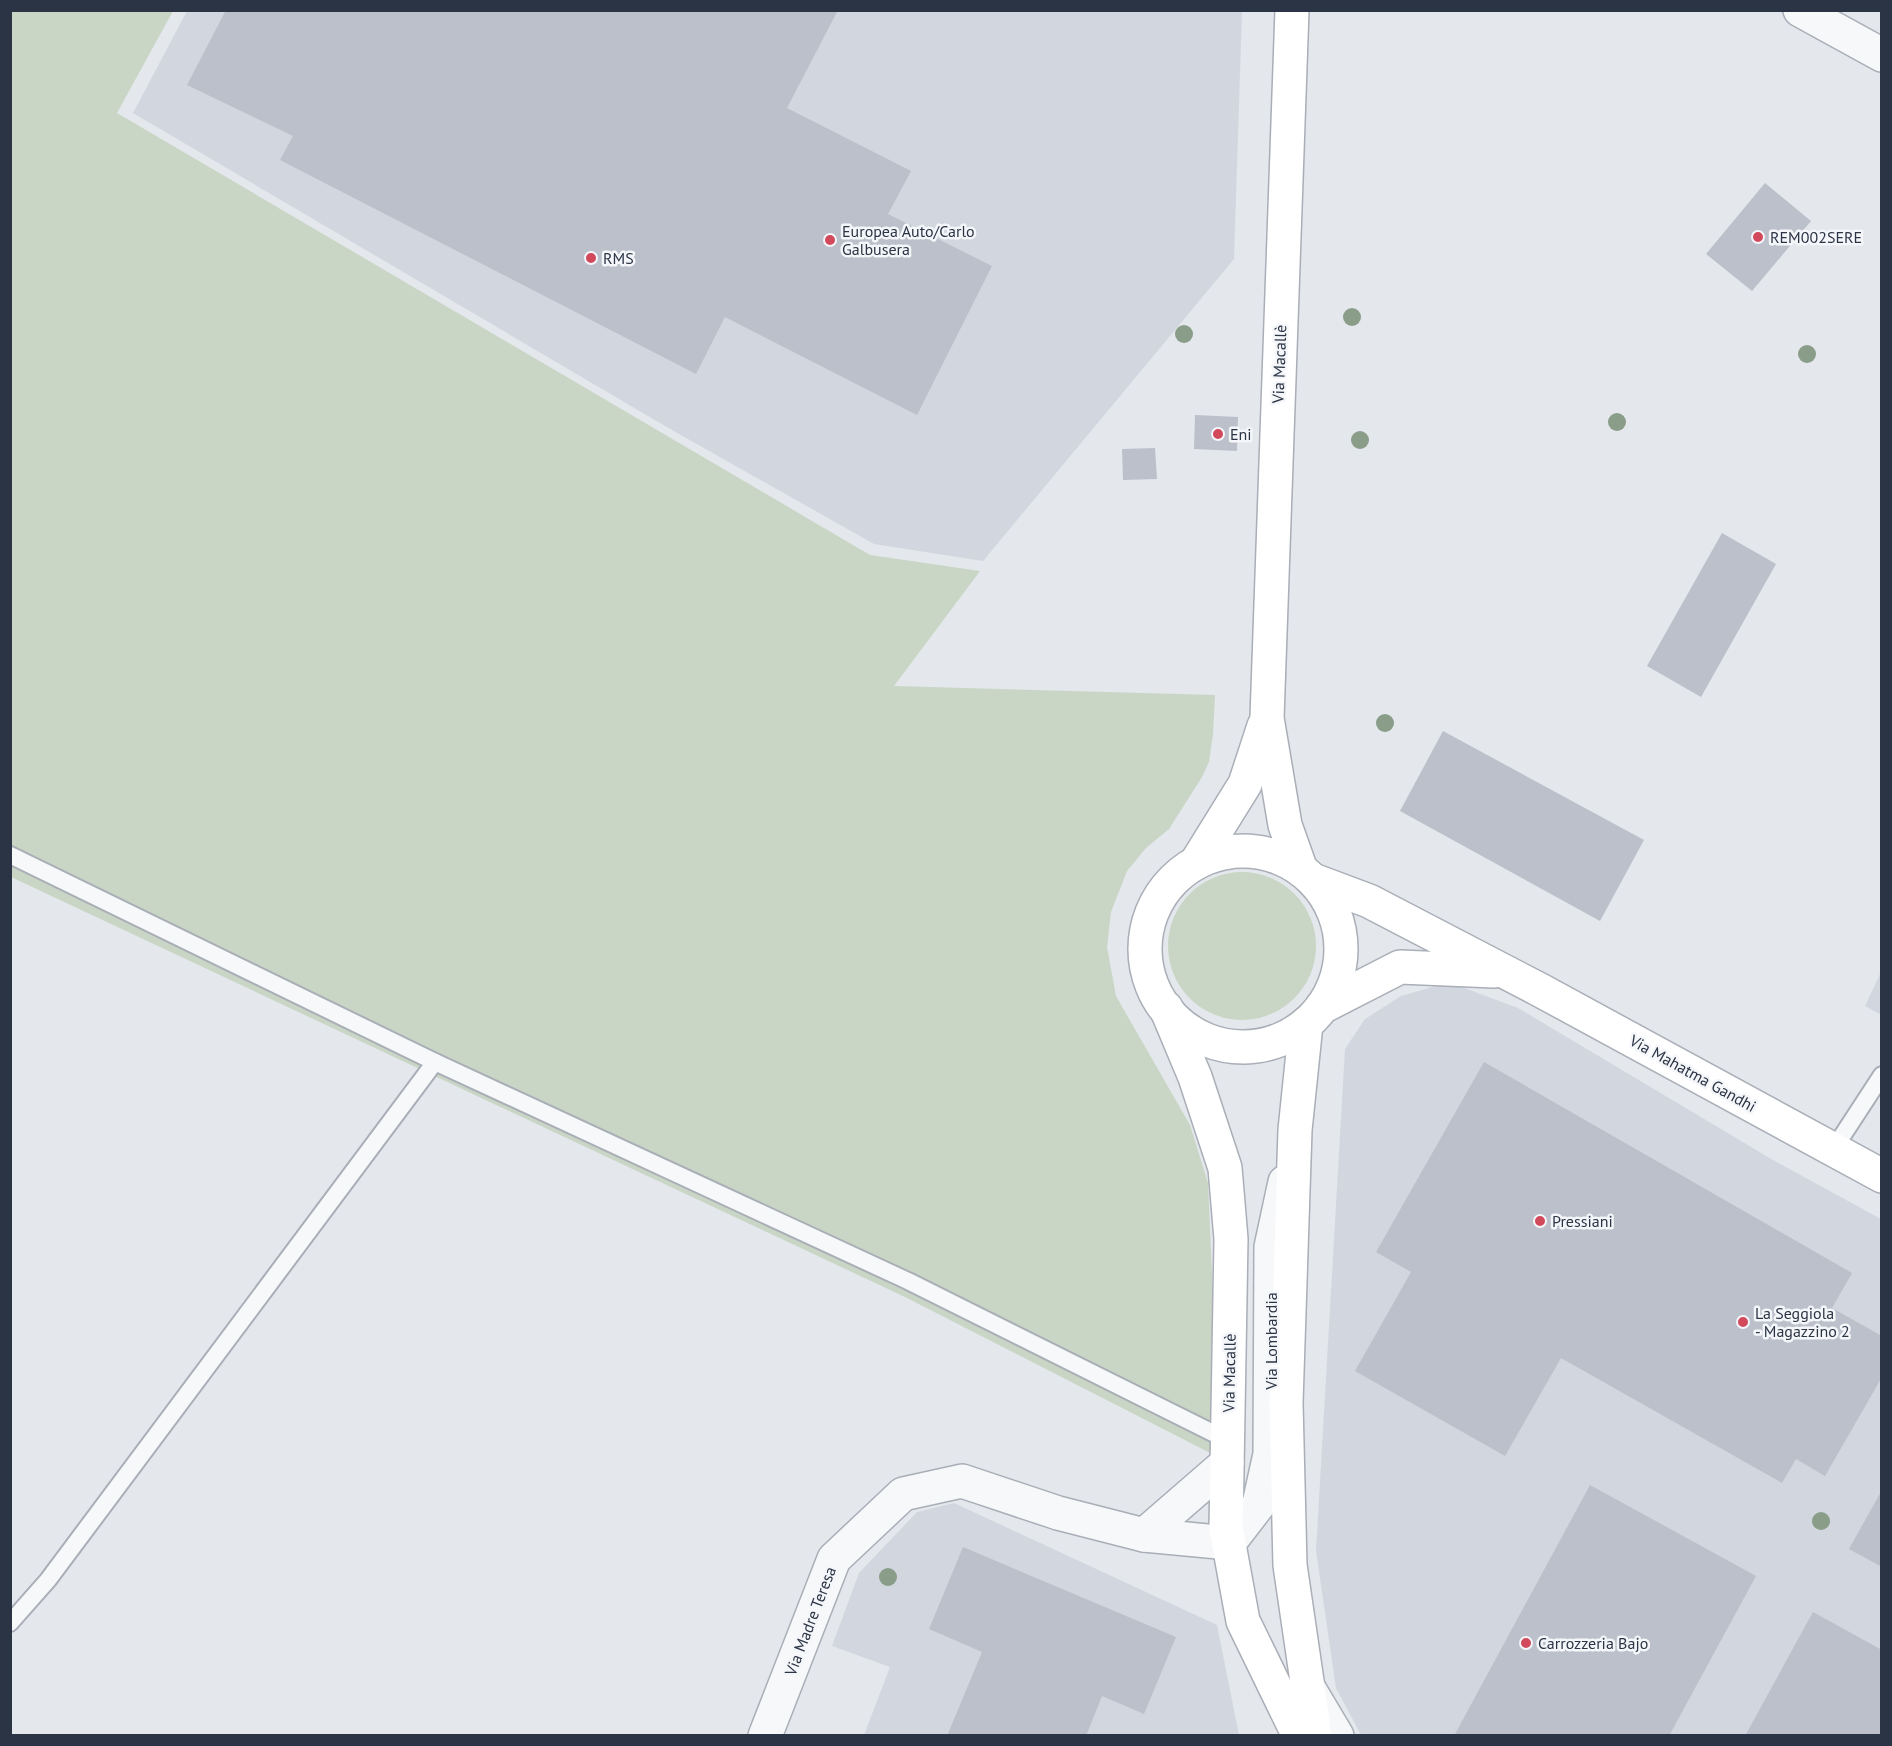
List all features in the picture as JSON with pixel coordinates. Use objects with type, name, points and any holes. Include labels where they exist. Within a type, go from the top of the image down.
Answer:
[{"type":"street","name":"Via Macallè","points":[[1292,10],[1267,718],[1285,825],[1307,875]]},
{"type":"street","points":[[1800,10],[1881,55]]},
{"type":"street","name":"Via Macallè","points":[[1196,863],[1245,784],[1267,718]]},
{"type":"street","points":[[1255,852],[1272,855],[1307,875],[1332,906],[1338,923],[1341,955],[1334,986],[1314,1016],[1284,1038],[1247,1047],[1215,1042],[1191,1032],[1166,1008],[1156,994],[1146,960],[1145,941],[1150,917],[1168,885],[1196,863],[1216,854],[1255,852]]},
{"type":"street","name":"Via Mahatma Gandhi","points":[[1307,875],[1369,901],[1881,1176]]},
{"type":"street","name":"Via Mahatma Gandhi","points":[[1314,1016],[1400,967],[1504,972]]},
{"type":"street","name":"Via Macallè","points":[[1166,1008],[1195,1077],[1225,1168],[1231,1239],[1226,1528],[1243,1621],[1295,1695],[1315,1736]]},
{"type":"street","name":"Via Macallè","points":[[1299,1736],[1295,1695],[1287,1403],[1295,1130],[1314,1016]]},
{"type":"street","name":"Via Lombardia","points":[[1228,1543],[1259,1504],[1270,1454],[1271,1247],[1295,1130]]},
{"type":"street","points":[[1144,1535],[1227,1452]]},
{"type":"street","name":"Via Madre Teresa","points":[[765,1736],[834,1559],[903,1494],[962,1481],[1058,1513],[1144,1535],[1228,1543]]},
{"type":"street","points":[[1283,1736],[1295,1695],[1337,1736]]},
{"type":"lane","points":[[10,855],[435,1062],[897,1276],[1227,1452]]},
{"type":"lane","points":[[10,1623],[48,1580],[435,1062]]},
{"type":"lane","points":[[1833,1150],[1881,1075]]},
{"type":"shaded area","points":[[187,11],[1242,11],[1234,259],[983,561],[874,544],[665,426],[133,113]]},
{"type":"shaded area","points":[[1881,972],[1881,1015],[1865,1006]]},
{"type":"shaded area","points":[[1436,986],[1459,986],[1518,1008],[1773,1160],[1881,1219],[1881,1735],[1361,1735],[1336,1688],[1316,1551],[1345,1049],[1365,1019],[1401,996]]},
{"type":"shaded area","points":[[954,1503],[1217,1625],[1239,1735],[864,1735],[890,1667],[832,1646],[859,1573],[917,1512]]},
{"type":"green space","points":[[11,11],[173,11],[117,113],[870,555],[980,571],[894,686],[1215,695],[1209,762],[1169,829],[1146,848],[1127,871],[1111,912],[1107,947],[1116,996],[1190,1125],[1208,1183],[1220,1458],[905,1297],[11,877]]},
{"type":"green space","points":[[1242,872],[1270,877],[1283,884],[1294,894],[1304,905],[1311,918],[1316,946],[1311,974],[1304,987],[1294,998],[1283,1008],[1270,1015],[1242,1020],[1214,1015],[1201,1008],[1190,998],[1180,987],[1173,974],[1168,946],[1173,918],[1180,905],[1190,894],[1201,884],[1214,877]]},
{"type":"building","name":"RMS","points":[[226,10],[838,10],[787,108],[911,171],[888,214],[992,266],[917,415],[725,317],[696,374],[280,160],[293,136],[187,85]]},
{"type":"building","name":"REM002SERE","points":[[1765,183],[1811,221],[1752,291],[1706,254]]},
{"type":"building","points":[[1195,415],[1238,417],[1237,451],[1194,449]]},
{"type":"building","points":[[1155,448],[1157,479],[1123,480],[1122,449]]},
{"type":"building","points":[[1722,533],[1776,564],[1701,697],[1647,666]]},
{"type":"building","points":[[1443,731],[1644,840],[1600,921],[1400,811]]},
{"type":"building","points":[[1484,1062],[1852,1273],[1832,1308],[1882,1336],[1882,1377],[1825,1476],[1796,1459],[1782,1483],[1561,1358],[1505,1456],[1355,1371],[1411,1272],[1376,1252]]},
{"type":"building","points":[[1590,1485],[1756,1576],[1669,1736],[1454,1736]]},
{"type":"building","points":[[1882,1490],[1882,1567],[1849,1549]]},
{"type":"building","points":[[963,1547],[1176,1637],[1144,1714],[1102,1696],[1086,1736],[947,1736],[982,1652],[929,1629]]},
{"type":"building","points":[[1813,1612],[1882,1650],[1882,1736],[1745,1736]]},
{"type":"place","name":"REM002SERE","points":[[1758,237]]},
{"type":"place","name":"Europea Auto/Carlo Galbusera","points":[[830,240]]},
{"type":"place","name":"RMS","points":[[591,258]]},
{"type":"place","name":"Eni","points":[[1218,434]]},
{"type":"place","name":"Pressiani","points":[[1540,1221]]},
{"type":"place","name":"La Seggiola - Magazzino 2","points":[[1743,1322]]},
{"type":"place","name":"Carrozzeria Bajo","points":[[1526,1643]]}]
